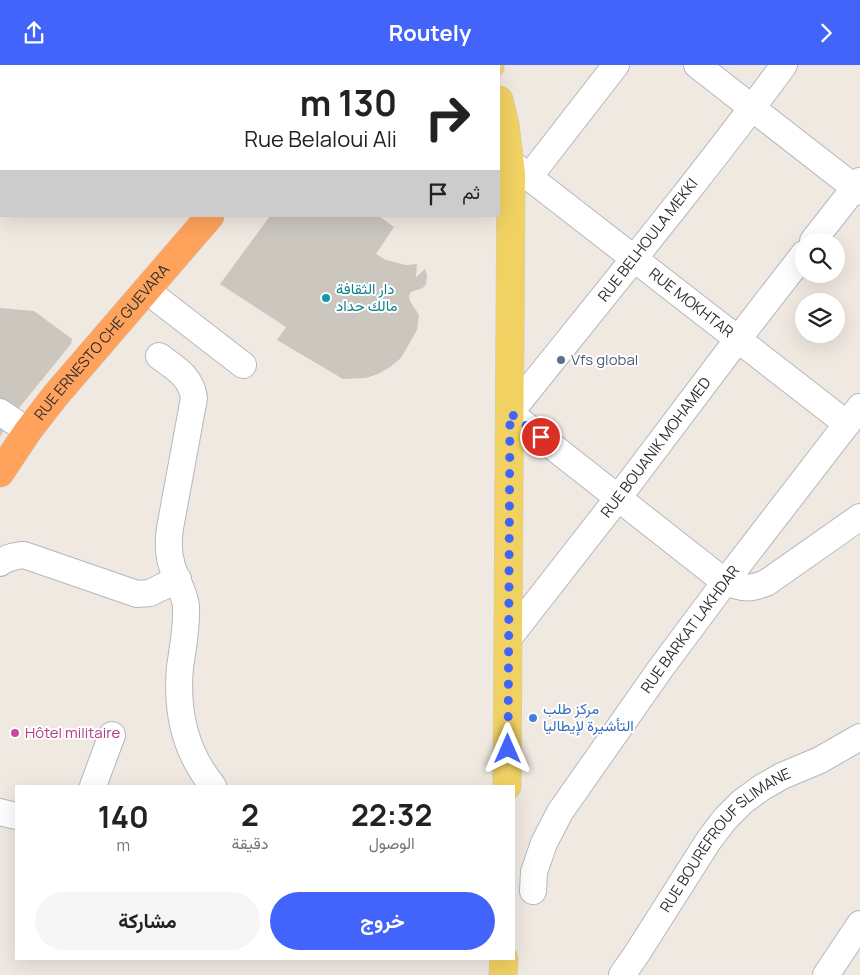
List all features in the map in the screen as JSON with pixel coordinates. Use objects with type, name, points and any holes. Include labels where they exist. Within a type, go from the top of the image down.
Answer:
[{"type":"highway","name":"RUE ERNESTO CHE GUEVARA","points":[[0,473],[28,431],[55,396],[209,217]]},
{"type":"main road","points":[[501,113],[520,170],[510,413],[507,785]]},
{"type":"main road","points":[[504,960],[504,975]]},
{"type":"street","points":[[520,170],[616,65]]},
{"type":"street","points":[[697,65],[858,187],[820,233]]},
{"type":"street","name":"RUE BELHOULA MEKKI","points":[[510,413],[634,259],[784,65]]},
{"type":"street","name":"RUE MOKHTAR","points":[[520,170],[738,339],[853,416]]},
{"type":"street","name":"RUE BOUANIK MOHAMED","points":[[508,639],[795,266]]},
{"type":"street","points":[[146,290],[243,365]]},
{"type":"street","points":[[159,355],[190,382],[194,398],[168,541],[170,561],[183,591],[186,616],[180,668],[179,696],[182,724],[191,751],[204,775],[212,785]]},
{"type":"street","points":[[0,412],[28,431]]},
{"type":"street","points":[[510,413],[725,582],[740,587],[757,587],[766,583],[860,517]]},
{"type":"street","name":"RUE BARKAT LAKHDAR","points":[[533,891],[534,872],[541,850],[560,812],[661,668],[853,416]]},
{"type":"street","points":[[0,563],[14,556],[24,555],[136,594],[150,593],[178,579]]},
{"type":"street","points":[[93,785],[112,735]]},
{"type":"street","name":"RUE BOUREFROUF SLIMANE","points":[[622,975],[708,840],[742,802],[782,776],[828,756],[860,737]]},
{"type":"street","points":[[0,812],[15,817]]},
{"type":"street","points":[[826,975],[860,924]]},
{"type":"building","name":"دار الثقافة مالك حداد","points":[[269,217],[380,217],[394,227],[376,254],[386,260],[406,265],[417,264],[416,277],[425,269],[427,276],[424,287],[411,292],[409,296],[419,315],[417,330],[401,358],[378,374],[366,378],[343,379],[277,340],[286,327],[220,284]]},
{"type":"building","points":[[0,308],[34,311],[72,339],[71,344],[10,419],[0,437]]},
{"type":"place","name":"دار الثقافة مالك حداد","points":[[326,298]]},
{"type":"place","name":"Vfs global","points":[[561,360]]},
{"type":"place","name":"مركز طلب التأشيرة لإيطاليا","points":[[533,718]]},
{"type":"place","name":"Hôtel militaire","points":[[15,733]]},
{"type":"route","points":[[508,749],[510,413],[541,437]]}]
